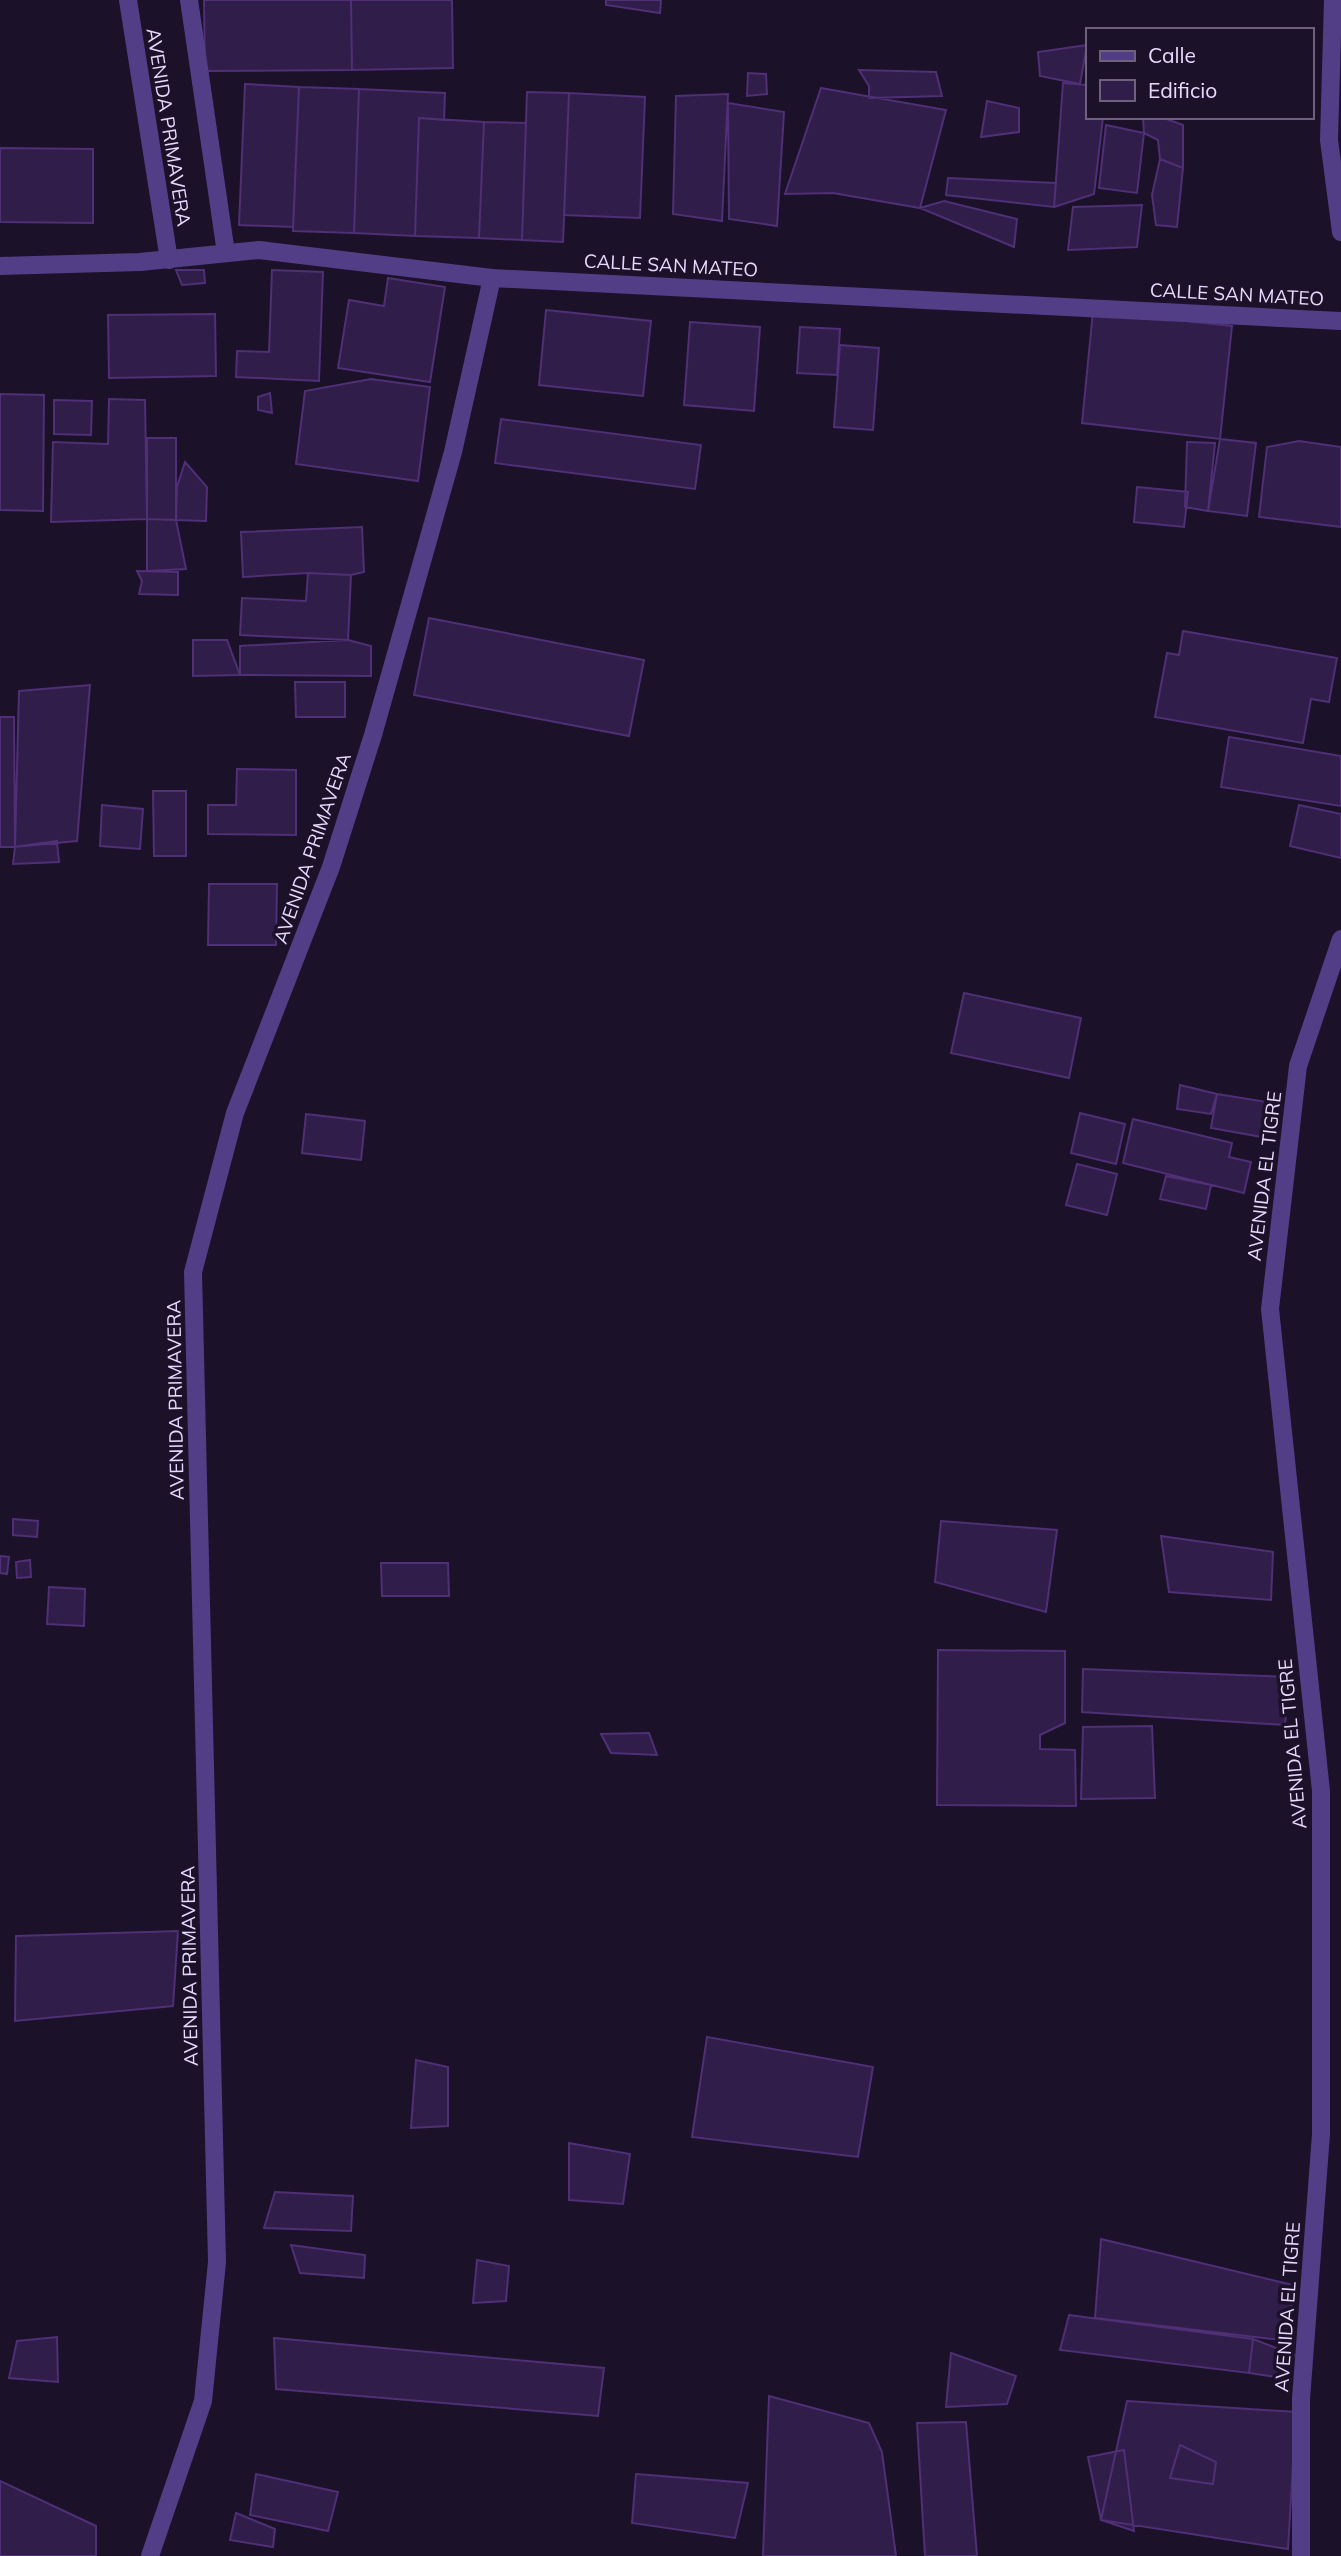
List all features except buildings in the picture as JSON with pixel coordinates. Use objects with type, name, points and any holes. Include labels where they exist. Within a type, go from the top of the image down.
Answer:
[{"type":"street","name":"AVENIDA PRIMAVERA","points":[[128,0],[169,260]]},
{"type":"street","points":[[189,0],[226,253]]},
{"type":"street","points":[[1333,0],[1329,140],[1341,232]]},
{"type":"street","name":"CALLE SAN MATEO","points":[[0,266],[169,260],[259,250],[492,278],[1341,321]]},
{"type":"street","name":"AVENIDA PRIMAVERA","points":[[150,2556],[203,2401],[217,2262],[193,1272],[235,1113],[331,867],[373,735],[453,452],[492,278]]},
{"type":"street","name":"AVENIDA EL TIGRE","points":[[1301,2556],[1301,2399],[1321,2134],[1321,1791],[1270,1308],[1298,1066],[1341,939]]}]
